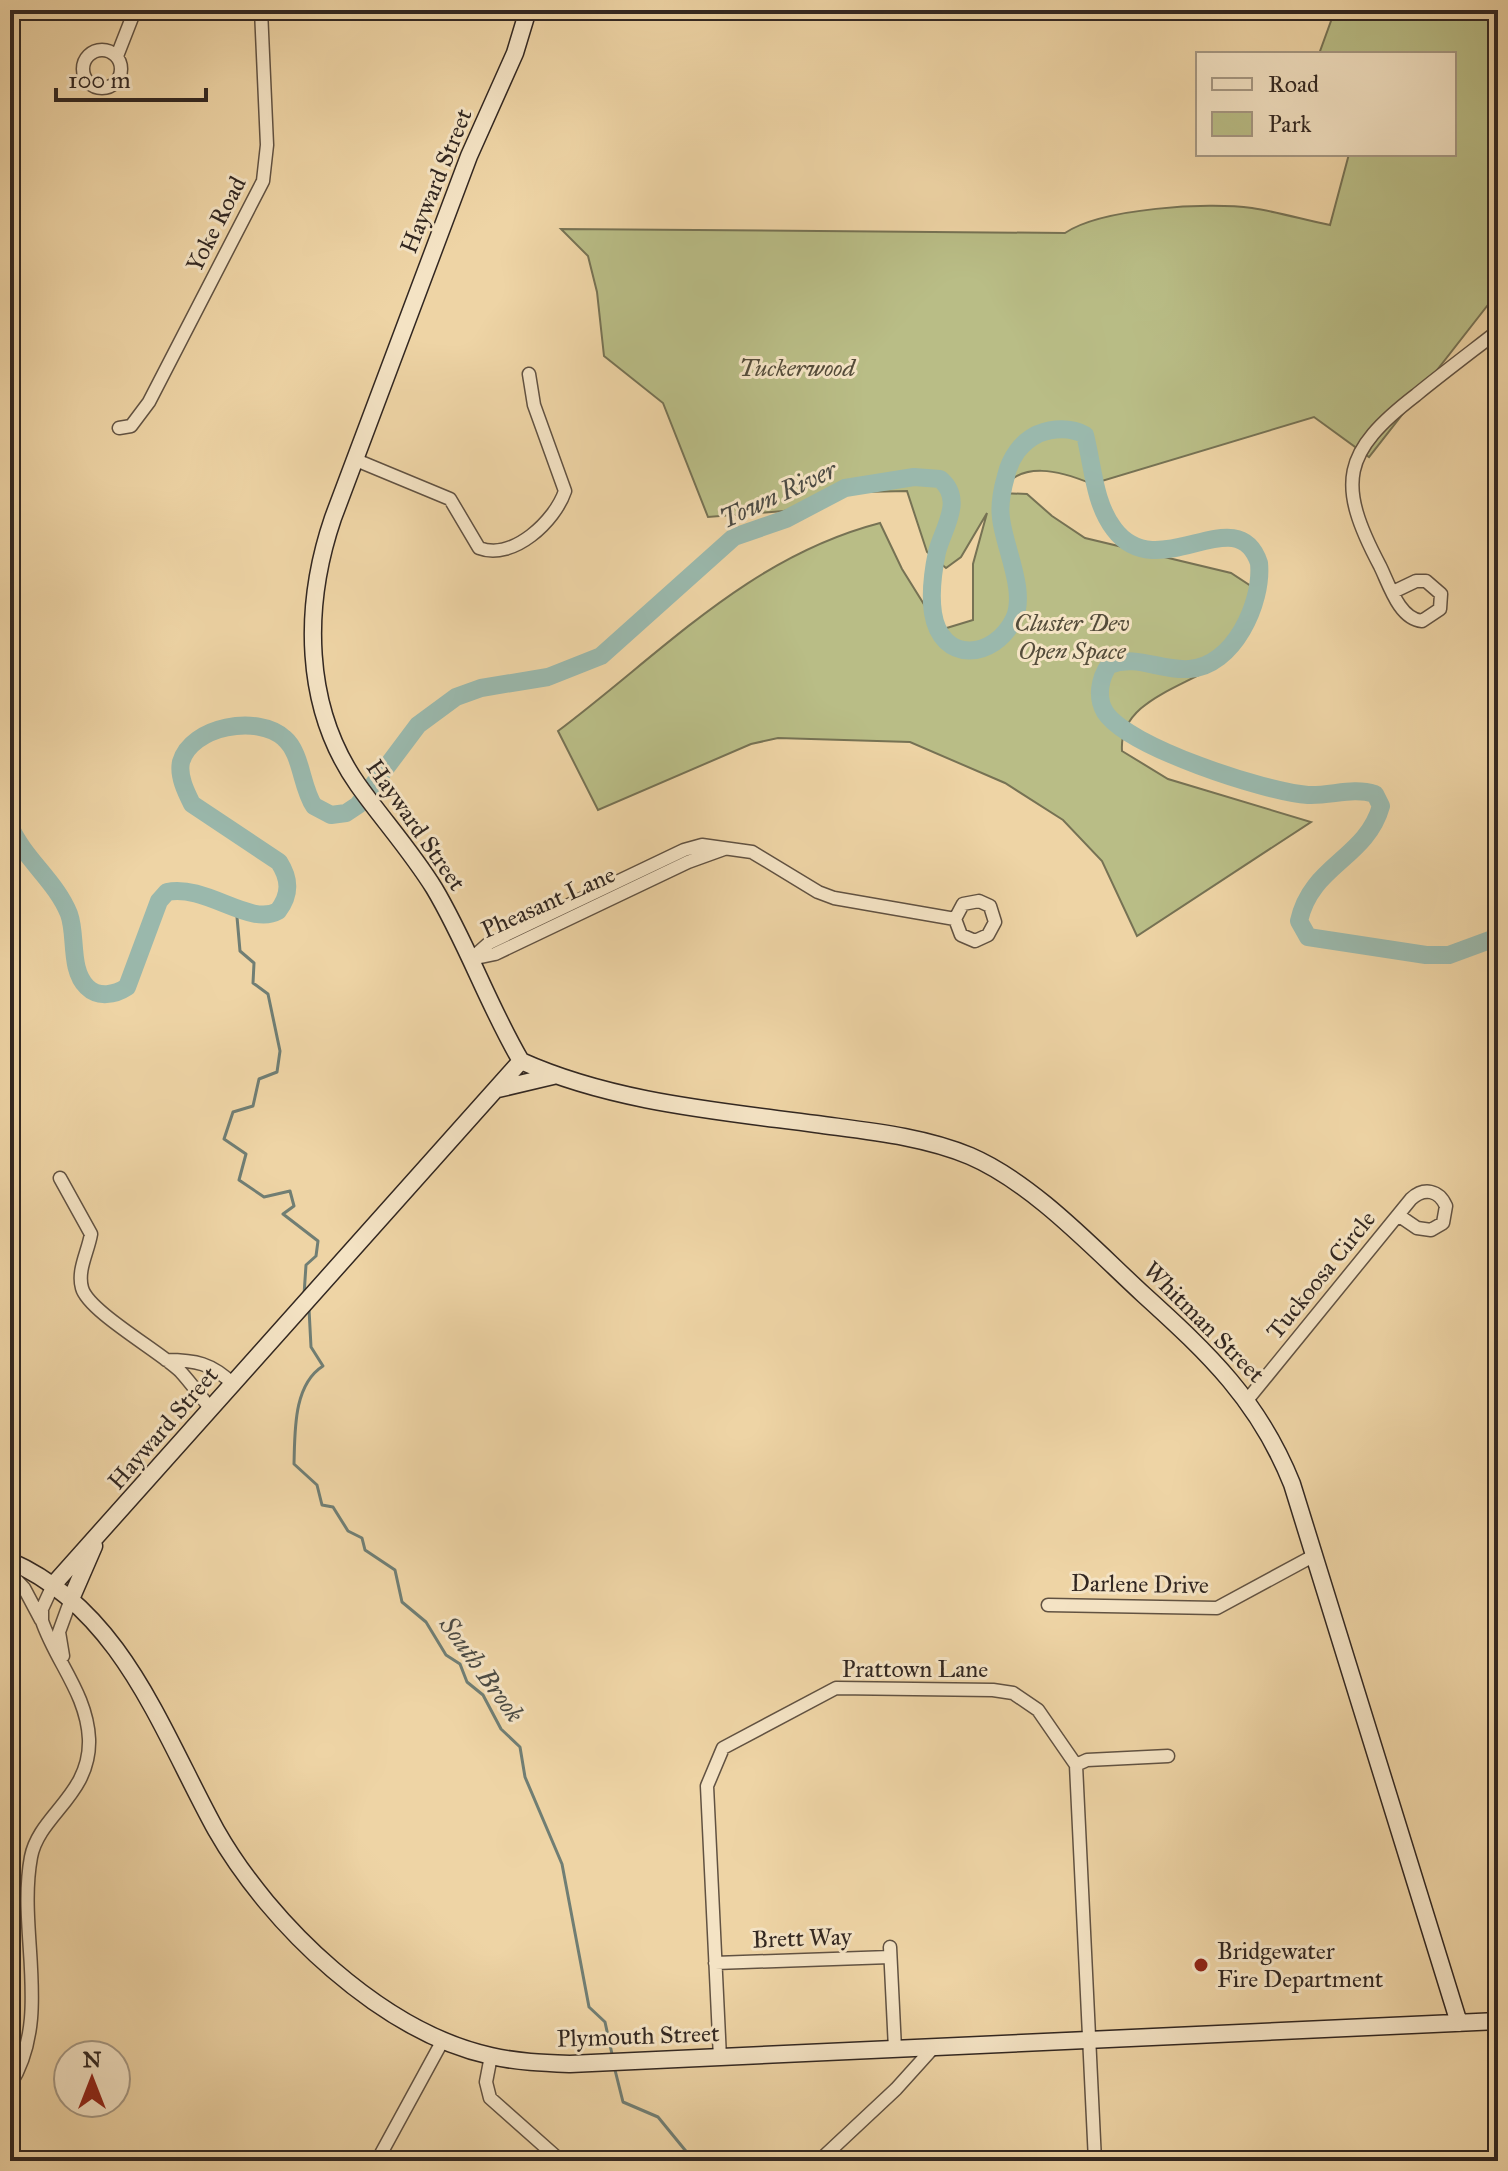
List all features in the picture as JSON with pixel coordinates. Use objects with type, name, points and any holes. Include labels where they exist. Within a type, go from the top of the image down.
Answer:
[{"type":"street","points":[[117,56],[135,10]]},
{"type":"street","name":"Yoke Road","points":[[119,428],[131,426],[149,402],[263,181],[267,145],[261,10]]},
{"type":"street","name":"Hayward Street","points":[[53,1585],[521,1061],[425,874],[360,787],[339,753],[323,712],[312,625],[320,560],[469,156],[515,53],[528,10]]},
{"type":"street","points":[[1393,592],[1357,516],[1352,486],[1357,457],[1381,423],[1498,331]]},
{"type":"street","points":[[356,460],[450,499],[479,548],[495,552],[512,548],[547,520],[565,491],[534,405],[529,374]]},
{"type":"street","name":"Pheasant Lane","points":[[471,959],[489,943],[608,893],[689,847],[706,845],[758,854],[818,892],[834,898],[955,919]]},
{"type":"street","name":"Whitman Street","points":[[521,1061],[553,1076],[673,1102],[911,1138],[971,1157],[1000,1172],[1073,1230],[1164,1314],[1248,1399],[1280,1453],[1315,1555],[1428,1934],[1459,2023]]},
{"type":"street","points":[[498,1089],[553,1076]]},
{"type":"street","points":[[60,1178],[91,1234],[80,1272],[82,1291],[105,1316],[166,1360],[211,1409]]},
{"type":"street","name":"Tuckoosa Circle","points":[[1248,1399],[1398,1215]]},
{"type":"street","points":[[166,1360],[199,1360],[220,1371],[234,1385]]},
{"type":"street","name":"Hayward Street","points":[[71,1599],[83,1566],[100,1535]]},
{"type":"street","name":"Darlene Drive","points":[[1048,1605],[1217,1608],[1315,1555]]},
{"type":"street","name":"Plymouth Street","points":[[10,1561],[53,1585],[96,1623],[133,1672],[223,1841],[260,1896],[299,1937],[347,1979],[400,2018],[443,2040],[491,2056],[547,2063],[720,2058],[1498,2021]]},
{"type":"street","points":[[10,1573],[24,1588],[64,1663],[85,1712],[88,1754],[77,1787],[32,1852],[28,1903],[31,2027],[26,2052],[10,2085]]},
{"type":"street","points":[[49,1638],[42,1613],[53,1585]]},
{"type":"street","points":[[64,1663],[59,1632],[71,1599]]},
{"type":"street","name":"Prattown Lane","points":[[720,2058],[707,1786],[723,1748],[816,1696],[850,1687],[1013,1693],[1038,1710],[1076,1765]]},
{"type":"street","points":[[1095,2161],[1076,1765],[1087,1760],[1168,1756]]},
{"type":"street","name":"Brett Way","points":[[715,1963],[890,1952],[895,2049]]},
{"type":"street","points":[[377,2161],[443,2040]]},
{"type":"street","points":[[819,2161],[887,2098],[933,2048]]},
{"type":"street","points":[[491,2056],[486,2082],[490,2098],[561,2161]]},
{"type":"green space","name":"Tuckerwood","points":[[1335,10],[1498,10],[1498,292],[1369,457],[1314,417],[1092,484],[1054,472],[1029,472],[1008,482],[999,493],[1027,494],[1052,516],[1085,538],[1231,573],[1260,592],[1252,622],[1236,649],[1205,672],[1148,703],[1124,731],[1122,751],[1168,779],[1311,822],[1137,936],[1102,861],[1063,820],[1005,783],[910,742],[778,738],[751,744],[598,810],[558,731],[671,639],[748,583],[789,559],[833,538],[880,523],[902,569],[940,630],[973,620],[973,564],[987,513],[961,557],[946,568],[927,552],[907,491],[860,492],[784,511],[708,517],[663,403],[604,356],[597,292],[588,256],[561,229],[1065,233],[1104,218],[1129,213],[1209,206],[1252,208],[1330,225],[1348,156],[1456,156],[1456,52],[1320,52]]},
{"type":"waterway","name":"Town River","points":[[10,826],[69,914],[81,980],[96,993],[117,992],[127,987],[159,901],[167,892],[197,894],[254,914],[278,911],[285,899],[287,880],[279,862],[192,804],[183,784],[180,767],[187,750],[211,732],[243,726],[273,731],[290,744],[314,806],[331,815],[346,813],[358,805],[418,725],[456,697],[481,688],[548,677],[601,656],[734,537],[786,519],[845,488],[914,477],[940,479],[951,496],[952,505],[937,552],[932,582],[933,613],[938,630],[946,641],[957,648],[982,649],[1005,633],[1017,608],[1016,582],[1000,513],[1010,463],[1021,446],[1032,437],[1062,429],[1085,435],[1102,508],[1114,529],[1132,545],[1152,550],[1233,538],[1248,545],[1259,563],[1256,596],[1250,614],[1232,645],[1205,666],[1189,669],[1129,661],[1109,665],[1100,688],[1105,712],[1140,739],[1231,777],[1308,795],[1358,791],[1375,794],[1381,806],[1374,824],[1352,851],[1326,874],[1305,902],[1299,921],[1308,937],[1426,955],[1449,955],[1498,937]]},
{"type":"waterway","name":"South Brook","points":[[241,910],[237,917],[240,951],[254,963],[253,983],[268,994],[280,1051],[277,1072],[259,1079],[253,1106],[233,1112],[224,1139],[246,1154],[239,1180],[264,1197],[290,1191],[294,1206],[283,1214],[318,1241],[316,1256],[306,1265],[304,1295]]},
{"type":"waterway","name":"South Brook","points":[[309,1309],[311,1347],[323,1366],[313,1374],[301,1397],[294,1464],[317,1485],[322,1505],[333,1507],[348,1531],[362,1538],[365,1550],[395,1570],[402,1602],[426,1622],[446,1655],[460,1664],[467,1682],[483,1695],[501,1729],[520,1747],[525,1777],[562,1864],[589,2007],[605,2022],[612,2054]]},
{"type":"waterway","name":"South Brook","points":[[614,2066],[623,2102],[658,2117],[694,2161]]},
{"type":"place","name":"Bridgewater Fire Department","points":[[1201,1965]]},
{"type":"park label","name":"Cluster Dev Open Space","points":[[1072,637]]}]
